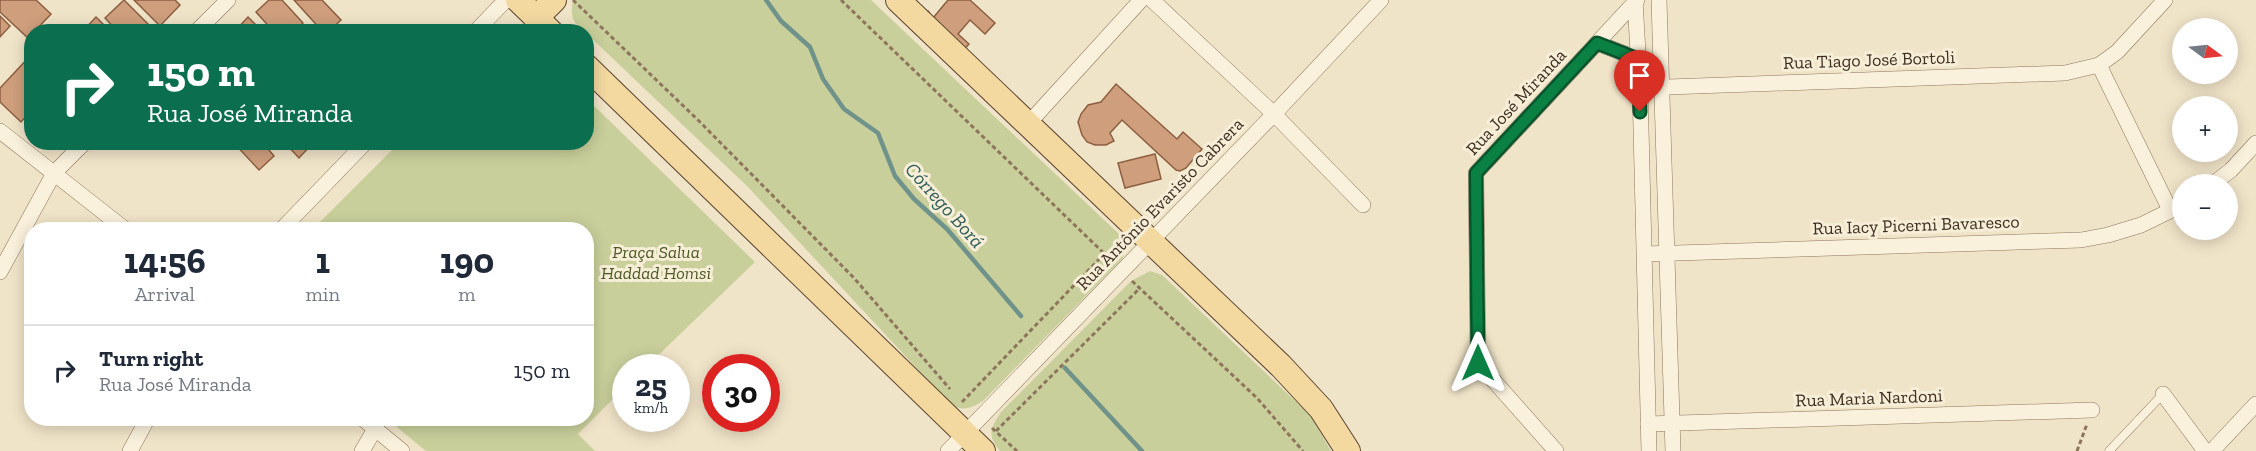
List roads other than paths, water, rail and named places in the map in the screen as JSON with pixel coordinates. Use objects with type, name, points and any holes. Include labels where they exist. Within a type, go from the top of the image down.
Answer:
[{"type":"main road","points":[[518,0],[543,24]]},
{"type":"main road","points":[[898,0],[1281,366],[1321,410],[1348,451]]},
{"type":"main road","points":[[545,24],[571,1]]},
{"type":"main road","points":[[594,73],[990,441]]},
{"type":"street","points":[[204,24],[228,0]]},
{"type":"street","points":[[483,24],[506,0]]},
{"type":"street","points":[[1027,125],[1141,0]]},
{"type":"street","points":[[1152,0],[1274,114],[1363,205]]},
{"type":"street","name":"Rua Antônio Evaristo Cabrera","points":[[948,451],[1381,0]]},
{"type":"street","points":[[1659,0],[1673,451]]},
{"type":"street","points":[[2165,0],[2117,52],[2099,65],[2172,201]]},
{"type":"street","points":[[1635,1],[1640,88],[1649,451]]},
{"type":"street","name":"Rua José Miranda","points":[[1556,451],[1478,363],[1476,173],[1635,1]]},
{"type":"street","points":[[1597,43],[1638,59]]},
{"type":"street","name":"Rua Tiago José Bortoli","points":[[1640,88],[2057,74],[2099,65]]},
{"type":"street","points":[[0,131],[24,150]]},
{"type":"street","points":[[2225,174],[2256,143]]},
{"type":"street","points":[[24,150],[116,222]]},
{"type":"street","points":[[27,222],[54,173],[77,150]]},
{"type":"street","points":[[289,222],[358,150]]},
{"type":"street","name":"Rua Iacy Picerni Bavaresco","points":[[1645,254],[2081,240],[2142,225],[2172,210]]},
{"type":"street","points":[[0,272],[24,228]]},
{"type":"street","points":[[2163,394],[2205,451]]},
{"type":"street","points":[[2212,451],[2256,404]]},
{"type":"street","name":"Rua Maria Nardoni","points":[[1648,424],[2092,410]]},
{"type":"street","points":[[130,451],[144,426]]},
{"type":"street","points":[[371,426],[402,451]]},
{"type":"street","points":[[362,451],[375,429]]},
{"type":"lane","points":[[2109,451],[2163,394]]},
{"type":"waterway","name":"Córrego Borá","points":[[766,0],[781,21],[810,47],[823,79],[844,109],[878,133],[895,176],[914,199],[947,229],[1021,316]]},
{"type":"waterway","name":"Córrego Borá","points":[[1065,368],[1142,451]]},
{"type":"park label","name":"Praça Salua Haddad Homsi","points":[[656,262]]}]
